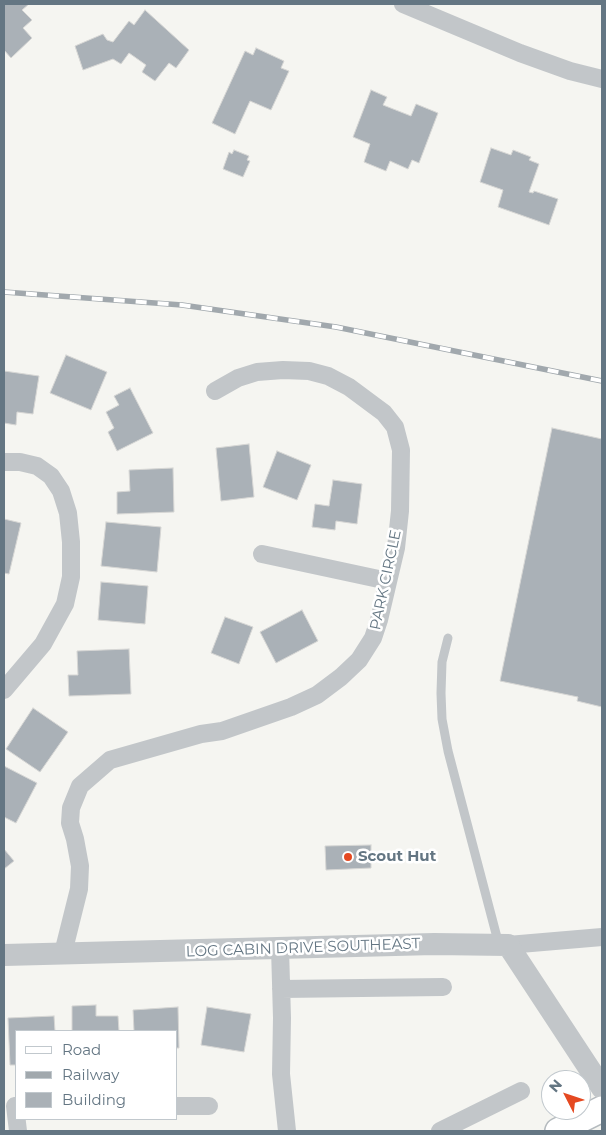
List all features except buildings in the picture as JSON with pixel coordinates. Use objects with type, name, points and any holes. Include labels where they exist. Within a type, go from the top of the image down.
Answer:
[{"type":"main road","points":[[558,1131],[602,1109]]},
{"type":"street","points":[[403,4],[520,53],[570,71],[602,79]]},
{"type":"street","name":"PARK CIRCLE","points":[[63,953],[79,889],[80,866],[70,823],[71,808],[80,786],[110,760],[148,751],[201,734],[222,731],[291,707],[317,695],[341,678],[359,660],[373,638],[379,620],[396,548],[400,510],[401,450],[395,428],[384,412],[349,387],[328,376],[308,371],[257,372],[238,378],[215,391]]},
{"type":"street","points":[[4,462],[20,462],[37,466],[52,476],[61,491],[68,513],[71,542],[71,577],[65,604],[43,644],[4,690]]},
{"type":"street","points":[[262,554],[388,581]]},
{"type":"street","name":"LOG CABIN DRIVE SOUTHEAST","points":[[4,955],[434,944],[503,945],[602,936]]},
{"type":"street","points":[[503,945],[602,1088]]},
{"type":"street","points":[[280,948],[281,1074],[287,1131]]},
{"type":"street","points":[[281,989],[442,987]]},
{"type":"street","points":[[440,1131],[521,1091]]},
{"type":"street","points":[[12,1106],[15,1118]]},
{"type":"street","points":[[178,1106],[209,1106]]},
{"type":"lane","points":[[448,638],[442,662],[442,719],[448,751],[503,945]]},
{"type":"railway","points":[[4,292],[182,305],[336,327],[602,381]]},
{"type":"place","name":"Scout Hut","points":[[348,857]]}]
